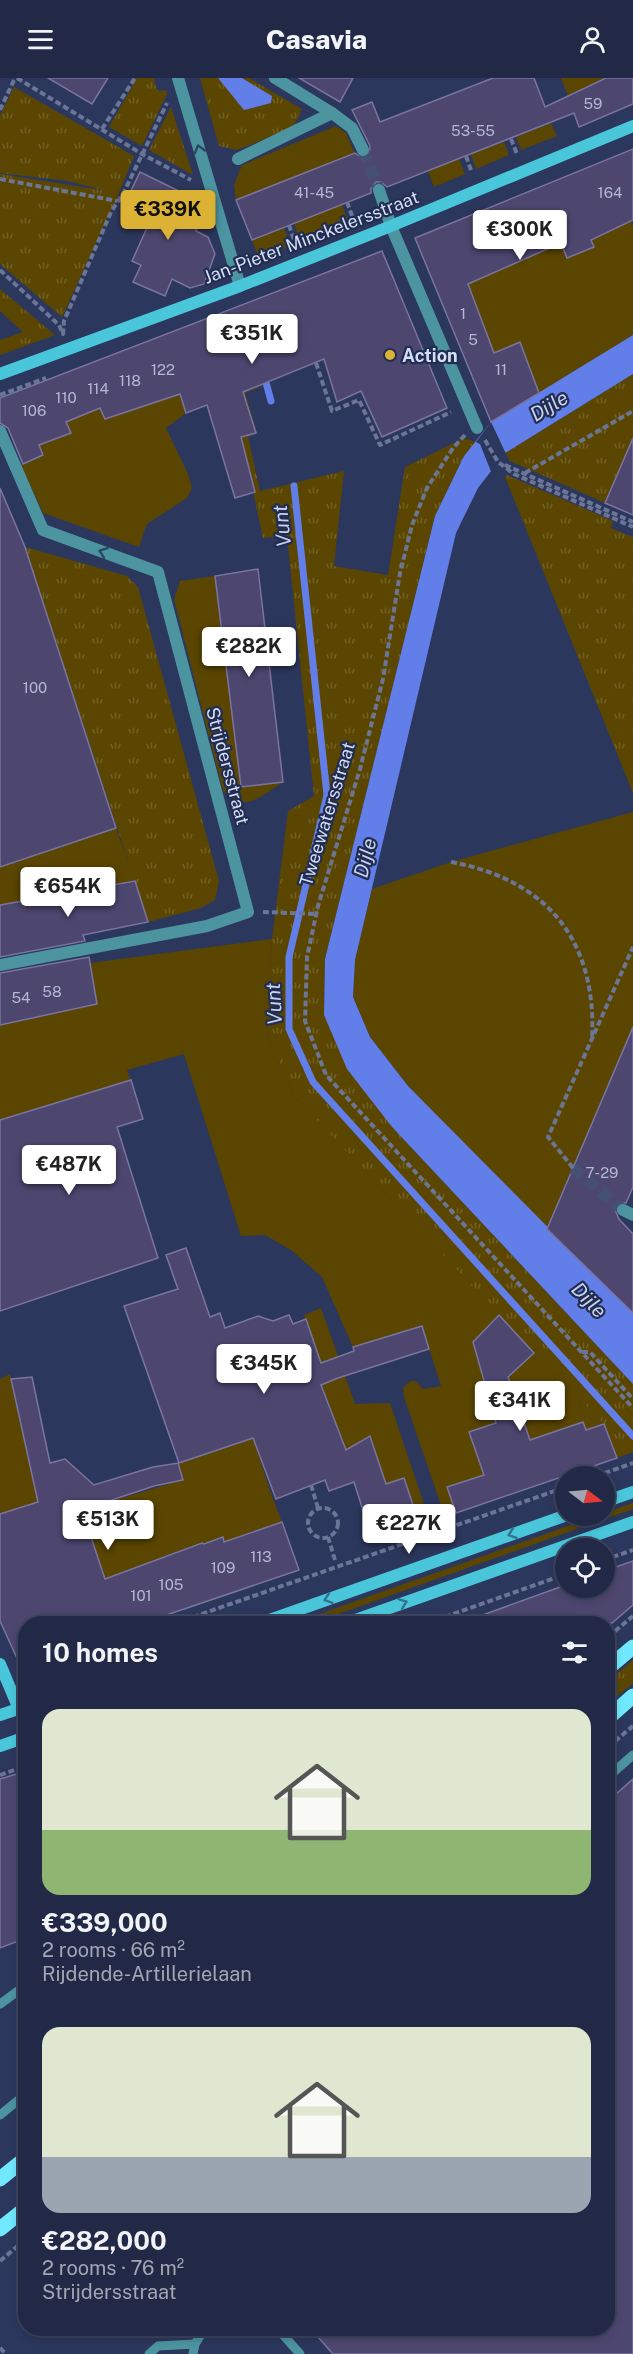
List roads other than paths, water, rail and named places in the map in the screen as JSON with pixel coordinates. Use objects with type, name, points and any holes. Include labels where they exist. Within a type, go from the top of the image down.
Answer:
[{"type":"main road","name":"Jan-Pieter Minckelersstraat","points":[[0,374],[240,286],[633,126]]},
{"type":"main road","points":[[615,1498],[633,1492]]},
{"type":"main road","points":[[281,1616],[555,1519]]},
{"type":"main road","points":[[367,1616],[633,1522]]},
{"type":"main road","points":[[614,1528],[633,1531]]},
{"type":"main road","points":[[615,1662],[633,1647]]},
{"type":"main road","points":[[0,1664],[18,1700]]},
{"type":"main road","points":[[615,1712],[633,1696]]},
{"type":"main road","points":[[0,1715],[18,1709]]},
{"type":"main road","points":[[0,1746],[18,1740]]},
{"type":"main road","points":[[0,2179],[18,2164]]},
{"type":"main road","points":[[0,2229],[18,2214]]},
{"type":"street","points":[[178,78],[240,286]]},
{"type":"street","points":[[274,78],[332,113],[352,128],[363,150]]},
{"type":"street","points":[[238,159],[332,113]]},
{"type":"street","points":[[379,190],[391,226],[479,431]]},
{"type":"street","name":"Strijdersstraat","points":[[0,431],[43,530],[158,572],[248,912],[207,926],[0,965]]},
{"type":"lane","points":[[615,1771],[633,1755]]},
{"type":"lane","points":[[0,2004],[18,1991]]},
{"type":"lane","points":[[0,2115],[18,2100]]},
{"type":"lane","points":[[192,2354],[200,2336]]},
{"type":"lane","points":[[283,2336],[300,2354]]},
{"type":"lane","points":[[149,2354],[158,2346],[195,2344]]},
{"type":"lane","points":[[195,2344],[201,2354]]},
{"type":"water","points":[[218,78],[242,78],[272,96],[271,103],[244,110]]},
{"type":"water","name":"Dijle","points":[[633,335],[633,374],[505,453],[478,488],[456,533],[355,960],[353,997],[370,1037],[408,1086],[633,1313],[633,1384],[392,1127],[347,1069],[324,1015],[325,959],[435,516],[464,456],[491,422]]},
{"type":"waterway","name":"Vunt","points":[[264,375],[271,401]]},
{"type":"waterway","name":"Vunt","points":[[294,486],[327,795],[289,957],[289,1029],[313,1082],[633,1436]]},
{"type":"tunnel","points":[[363,150],[379,190]]},
{"type":"tunnel","points":[[573,1168],[623,1210]]},
{"type":"place","name":"Action","points":[[390,355]]}]
